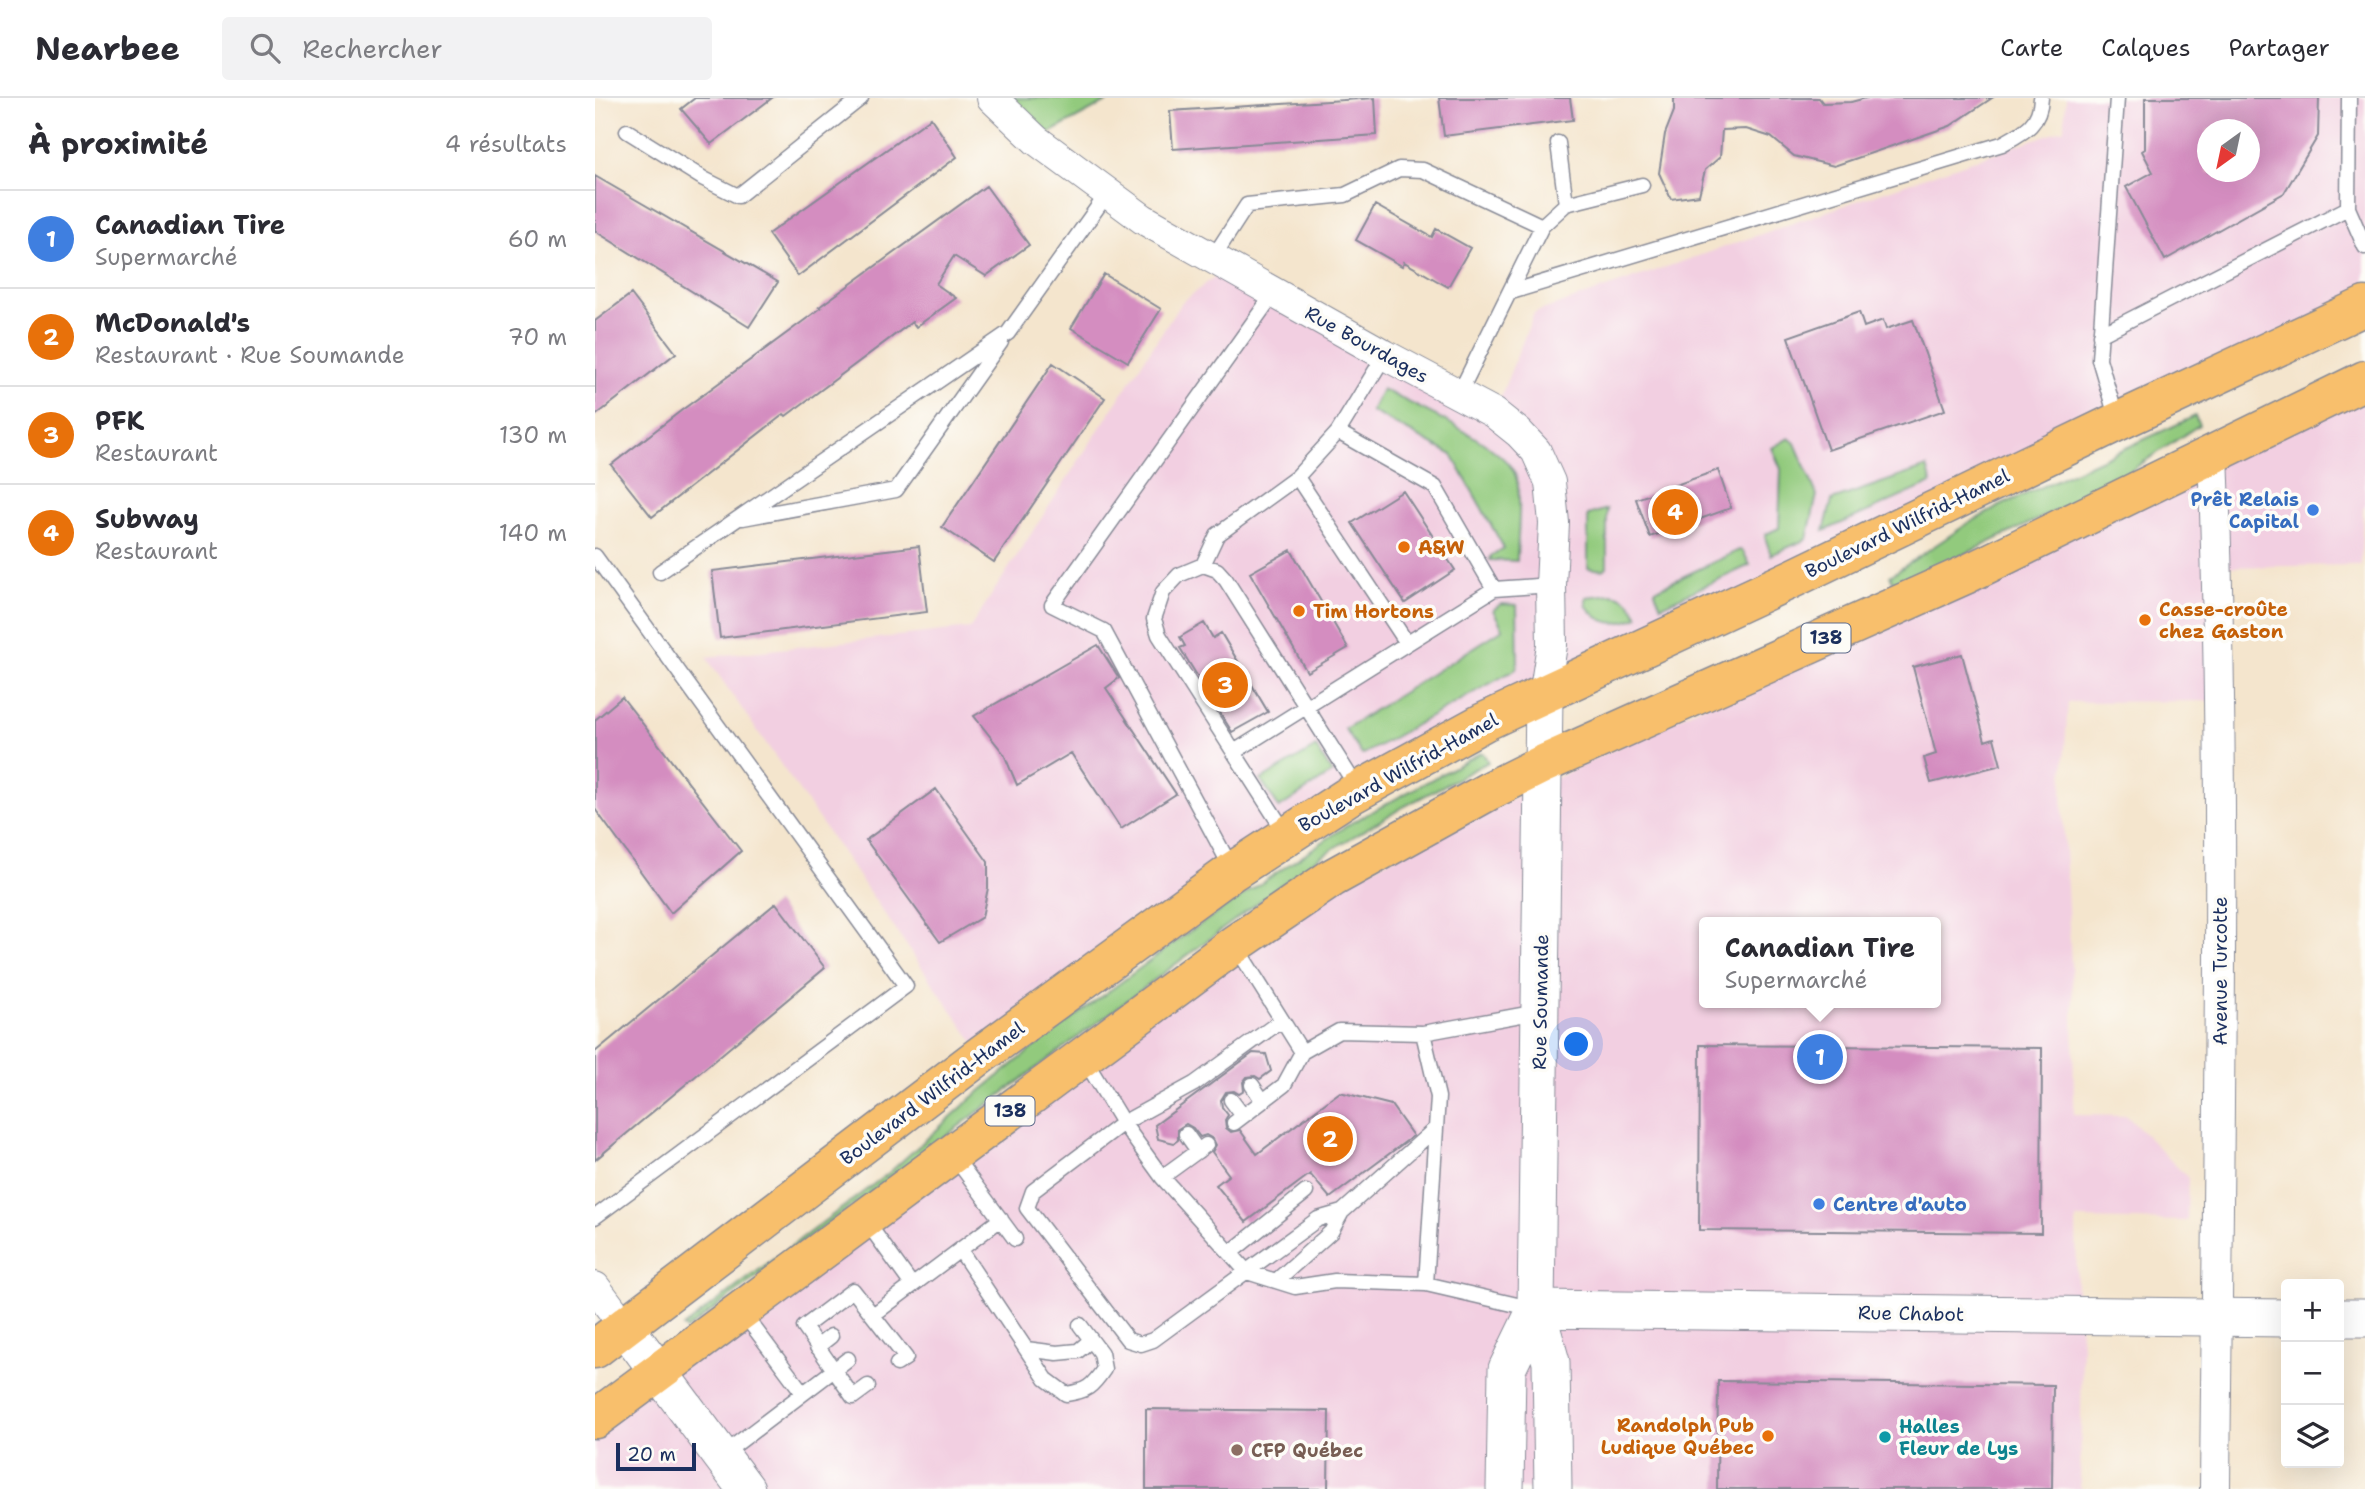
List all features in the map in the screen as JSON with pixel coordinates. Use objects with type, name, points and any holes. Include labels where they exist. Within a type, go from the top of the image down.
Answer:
[{"type":"main road","name":"Boulevard Wilfrid-Hamel","points":[[610,1338],[982,1054],[1233,870],[1359,790],[1484,722],[1544,696],[2365,306]]},
{"type":"main road","name":"138","points":[[595,1419],[1235,944],[1332,878],[1429,822],[1541,765],[1965,575],[2365,380]]},
{"type":"street","name":"Rue Bourdages","points":[[992,98],[1036,140],[1143,219],[1494,413],[1536,451],[1550,482],[1554,523],[1552,645],[1544,696]]},
{"type":"street","name":"Avenue Turcotte","points":[[2213,453],[2221,919],[2215,1489]]},
{"type":"street","name":"Rue Soumande","points":[[1544,696],[1536,1309],[1551,1362],[1553,1489]]},
{"type":"street","points":[[595,1286],[610,1338],[658,1372],[746,1489]]},
{"type":"street","name":"Rue Soumande","points":[[1505,1489],[1507,1369],[1536,1309]]},
{"type":"street","name":"Rue Chabot","points":[[1536,1309],[2281,1318]]},
{"type":"street","points":[[2344,1318],[2365,1318]]},
{"type":"lane","points":[[627,131],[704,179],[738,195],[861,98]]},
{"type":"lane","points":[[1510,292],[2002,144],[2027,131],[2041,112],[2041,98]]},
{"type":"lane","points":[[2117,98],[2099,359],[2117,422]]},
{"type":"lane","points":[[2349,98],[2348,208],[2365,247]]},
{"type":"lane","points":[[1557,143],[1566,204]]},
{"type":"lane","points":[[1212,259],[1247,205],[1345,195],[1399,169],[1423,170],[1542,226]]},
{"type":"lane","points":[[1459,394],[1542,226],[1566,204],[1642,185]]},
{"type":"lane","points":[[736,520],[896,490],[1107,194]]},
{"type":"lane","points":[[2100,335],[2348,208]]},
{"type":"lane","points":[[1233,870],[1104,631],[1052,605],[1274,293]]},
{"type":"lane","points":[[660,572],[1008,332]]},
{"type":"lane","points":[[1286,835],[1159,635],[1154,619],[1163,592],[1179,575],[1202,565],[1217,535],[1297,477],[1338,432],[1385,355]]},
{"type":"lane","points":[[1338,432],[1435,487],[1494,589]]},
{"type":"lane","points":[[1297,477],[1407,643]]},
{"type":"lane","points":[[595,556],[906,986],[595,1217]]},
{"type":"lane","points":[[1202,565],[1217,570],[1226,580],[1359,790]]},
{"type":"lane","points":[[1234,752],[1494,589],[1551,585]]},
{"type":"lane","points":[[1235,944],[1302,1052]]},
{"type":"lane","points":[[1231,1100],[1238,1119],[1283,1085],[1302,1052],[1339,1031],[1423,1033],[1538,1012]]},
{"type":"lane","points":[[1282,1020],[1168,1108],[1123,1123],[1033,1191],[1027,1208],[1128,1340],[1140,1344],[1153,1340],[1318,1219],[1342,1212]]},
{"type":"lane","points":[[1423,1033],[1438,1097],[1426,1284]]},
{"type":"lane","points":[[1083,1057],[1123,1123],[1162,1177],[1247,1272],[1296,1287],[1335,1281],[1426,1284],[1536,1309]]},
{"type":"lane","points":[[1252,1085],[1263,1101]]},
{"type":"lane","points":[[1276,1281],[1331,1232],[1342,1212],[1436,1128]]},
{"type":"lane","points":[[1162,1177],[1202,1148],[1185,1134]]},
{"type":"lane","points":[[952,1154],[1015,1239]]},
{"type":"lane","points":[[1230,1253],[1306,1192]]},
{"type":"lane","points":[[865,1219],[912,1285]]},
{"type":"lane","points":[[867,1313],[912,1285],[1000,1219]]},
{"type":"lane","points":[[960,1250],[1046,1379],[1066,1394],[1081,1392],[1093,1385],[1104,1369],[1101,1353],[1080,1325]]},
{"type":"lane","points":[[868,1386],[853,1397],[804,1326],[853,1290],[881,1335],[906,1358],[898,1364]]},
{"type":"lane","points":[[741,1311],[803,1393]]},
{"type":"lane","points":[[817,1347],[831,1336]]},
{"type":"lane","points":[[1026,1349],[1057,1353],[1078,1351],[1091,1340]]},
{"type":"lane","points":[[721,1455],[848,1359]]},
{"type":"shaded area","points":[[2066,98],[2365,98],[2365,306],[1484,722],[982,1054],[706,657],[970,628],[1181,303],[1227,267],[1494,413],[1534,313],[2064,129]]},
{"type":"shaded area","points":[[2365,380],[2365,507],[2361,565],[2217,567],[2218,701],[2068,702],[2062,793],[2073,1003],[2074,1115],[2127,1116],[2188,1178],[2187,1221],[2076,1219],[2077,1294],[2082,1345],[2080,1489],[595,1489],[595,1419],[1280,914]]},
{"type":"green space","points":[[992,98],[1114,98],[1036,140]]},
{"type":"green space","points":[[1382,389],[1476,438],[1507,462],[1515,474],[1519,492],[1517,561],[1490,560],[1491,556],[1504,548],[1452,455],[1371,411]]},
{"type":"green space","points":[[2195,416],[2199,425],[2108,486],[1896,587],[1890,576],[1967,524],[2002,505]]},
{"type":"green space","points":[[1789,438],[1795,443],[1817,495],[1807,539],[1771,555],[1765,537],[1779,528],[1781,469],[1772,448]]},
{"type":"green space","points":[[1927,467],[1932,483],[1824,531],[1832,500]]},
{"type":"green space","points":[[1607,509],[1607,567],[1603,570],[1588,568],[1588,515]]},
{"type":"green space","points":[[1739,550],[1743,551],[1750,565],[1661,606],[1655,590]]},
{"type":"green space","points":[[1612,594],[1629,601],[1638,617],[1623,622],[1609,622],[1597,617],[1586,605],[1586,597]]},
{"type":"green space","points":[[1501,604],[1517,605],[1516,669],[1362,755],[1345,729],[1503,629],[1493,610]]},
{"type":"green space","points":[[1316,747],[1332,773],[1279,808],[1261,780]]},
{"type":"green space","points":[[1483,753],[1488,762],[1405,806],[1319,857],[686,1330],[683,1327],[890,1172],[972,1098],[1039,1043],[1186,934],[1349,824]]},
{"type":"building","points":[[695,98],[772,98],[711,144],[681,109]]},
{"type":"building","points":[[1375,98],[1377,135],[1173,149],[1170,111]]},
{"type":"building","points":[[1439,98],[1570,98],[1573,120],[1444,136]]},
{"type":"building","points":[[1674,98],[1819,98],[1823,103],[1851,102],[1866,98],[1992,98],[1950,126],[1834,166],[1794,156],[1771,137],[1746,129],[1722,130],[1720,157],[1705,170],[1699,195],[1671,199],[1659,173],[1665,134],[1674,111]]},
{"type":"building","points":[[2145,98],[2319,98],[2318,136],[2284,193],[2165,260],[2126,187],[2153,172],[2142,151],[2145,149]]},
{"type":"building","points":[[931,118],[957,157],[798,276],[768,234]]},
{"type":"building","points":[[595,176],[778,282],[749,327],[595,231]]},
{"type":"building","points":[[986,186],[1029,245],[986,276],[954,256],[936,284],[956,298],[916,327],[912,322],[786,416],[784,414],[652,517],[611,465],[821,308],[819,307]]},
{"type":"building","points":[[1375,205],[1432,237],[1436,229],[1470,248],[1448,287],[1404,262],[1402,266],[1356,240]]},
{"type":"building","points":[[1104,274],[1161,309],[1128,362],[1071,328]]},
{"type":"building","points":[[631,294],[676,353],[595,416],[595,321]]},
{"type":"building","points":[[1859,312],[1864,327],[1883,320],[1886,329],[1913,320],[1945,410],[1828,450],[1788,337]]},
{"type":"building","points":[[1053,363],[1105,398],[994,562],[942,527]]},
{"type":"building","points":[[1718,470],[1731,508],[1650,537],[1636,499]]},
{"type":"building","name":"A&W","points":[[1403,491],[1455,570],[1405,603],[1352,523]]},
{"type":"building","points":[[919,546],[927,612],[720,638],[712,571]]},
{"type":"building","name":"Tim Hortons","points":[[1291,550],[1348,648],[1307,672],[1250,573]]},
{"type":"building","points":[[1204,623],[1213,638],[1221,633],[1268,712],[1232,732],[1180,648],[1185,646],[1180,637]]},
{"type":"building","points":[[1098,645],[1119,678],[1106,688],[1176,794],[1121,829],[1071,753],[1017,785],[1004,754],[974,716]]},
{"type":"building","points":[[1962,654],[1985,741],[1994,738],[2001,765],[1931,783],[1924,758],[1936,754],[1913,667]]},
{"type":"building","points":[[622,697],[741,851],[671,913],[595,809],[595,720]]},
{"type":"building","points":[[936,789],[988,862],[988,888],[982,917],[940,942],[866,840]]},
{"type":"building","points":[[776,903],[825,968],[595,1160],[595,1052]]},
{"type":"building","points":[[1700,1045],[2042,1048],[2041,1233],[1699,1230]]},
{"type":"building","points":[[1253,1053],[1266,1054],[1271,1071],[1260,1079],[1255,1076],[1247,1077],[1243,1082],[1244,1091],[1239,1094],[1234,1091],[1226,1092],[1221,1100],[1228,1115],[1225,1120],[1226,1128],[1231,1132],[1240,1130],[1257,1154],[1340,1092],[1391,1105],[1413,1136],[1330,1198],[1310,1174],[1246,1222],[1216,1185],[1229,1175],[1212,1152],[1216,1145],[1213,1139],[1206,1135],[1200,1137],[1186,1124],[1178,1129],[1178,1140],[1174,1143],[1158,1139],[1155,1125]]},
{"type":"building","name":"Halles Fleur de Lys","points":[[1718,1381],[2053,1385],[2052,1489],[1717,1489]]},
{"type":"building","name":"CFP Québec","points":[[1146,1409],[1329,1411],[1328,1489],[1146,1489]]},
{"type":"place","name":"Prêt Relais Capital","points":[[2313,510]]},
{"type":"place","name":"Subway","points":[[1675,512]]},
{"type":"place","name":"A&W","points":[[1404,547]]},
{"type":"place","name":"Tim Hortons","points":[[1299,611]]},
{"type":"place","name":"Casse-croûte chez Gaston","points":[[2145,620]]},
{"type":"place","name":"PFK","points":[[1225,685]]},
{"type":"place","name":"Canadian Tire","points":[[1820,1057]]},
{"type":"place","name":"McDonald's","points":[[1330,1139]]},
{"type":"place","name":"Centre d'auto","points":[[1819,1204]]},
{"type":"place","name":"Randolph Pub Ludique Québec","points":[[1768,1436]]},
{"type":"place","name":"Halles Fleur de Lys","points":[[1885,1437]]},
{"type":"place","name":"CFP Québec","points":[[1237,1450]]}]
